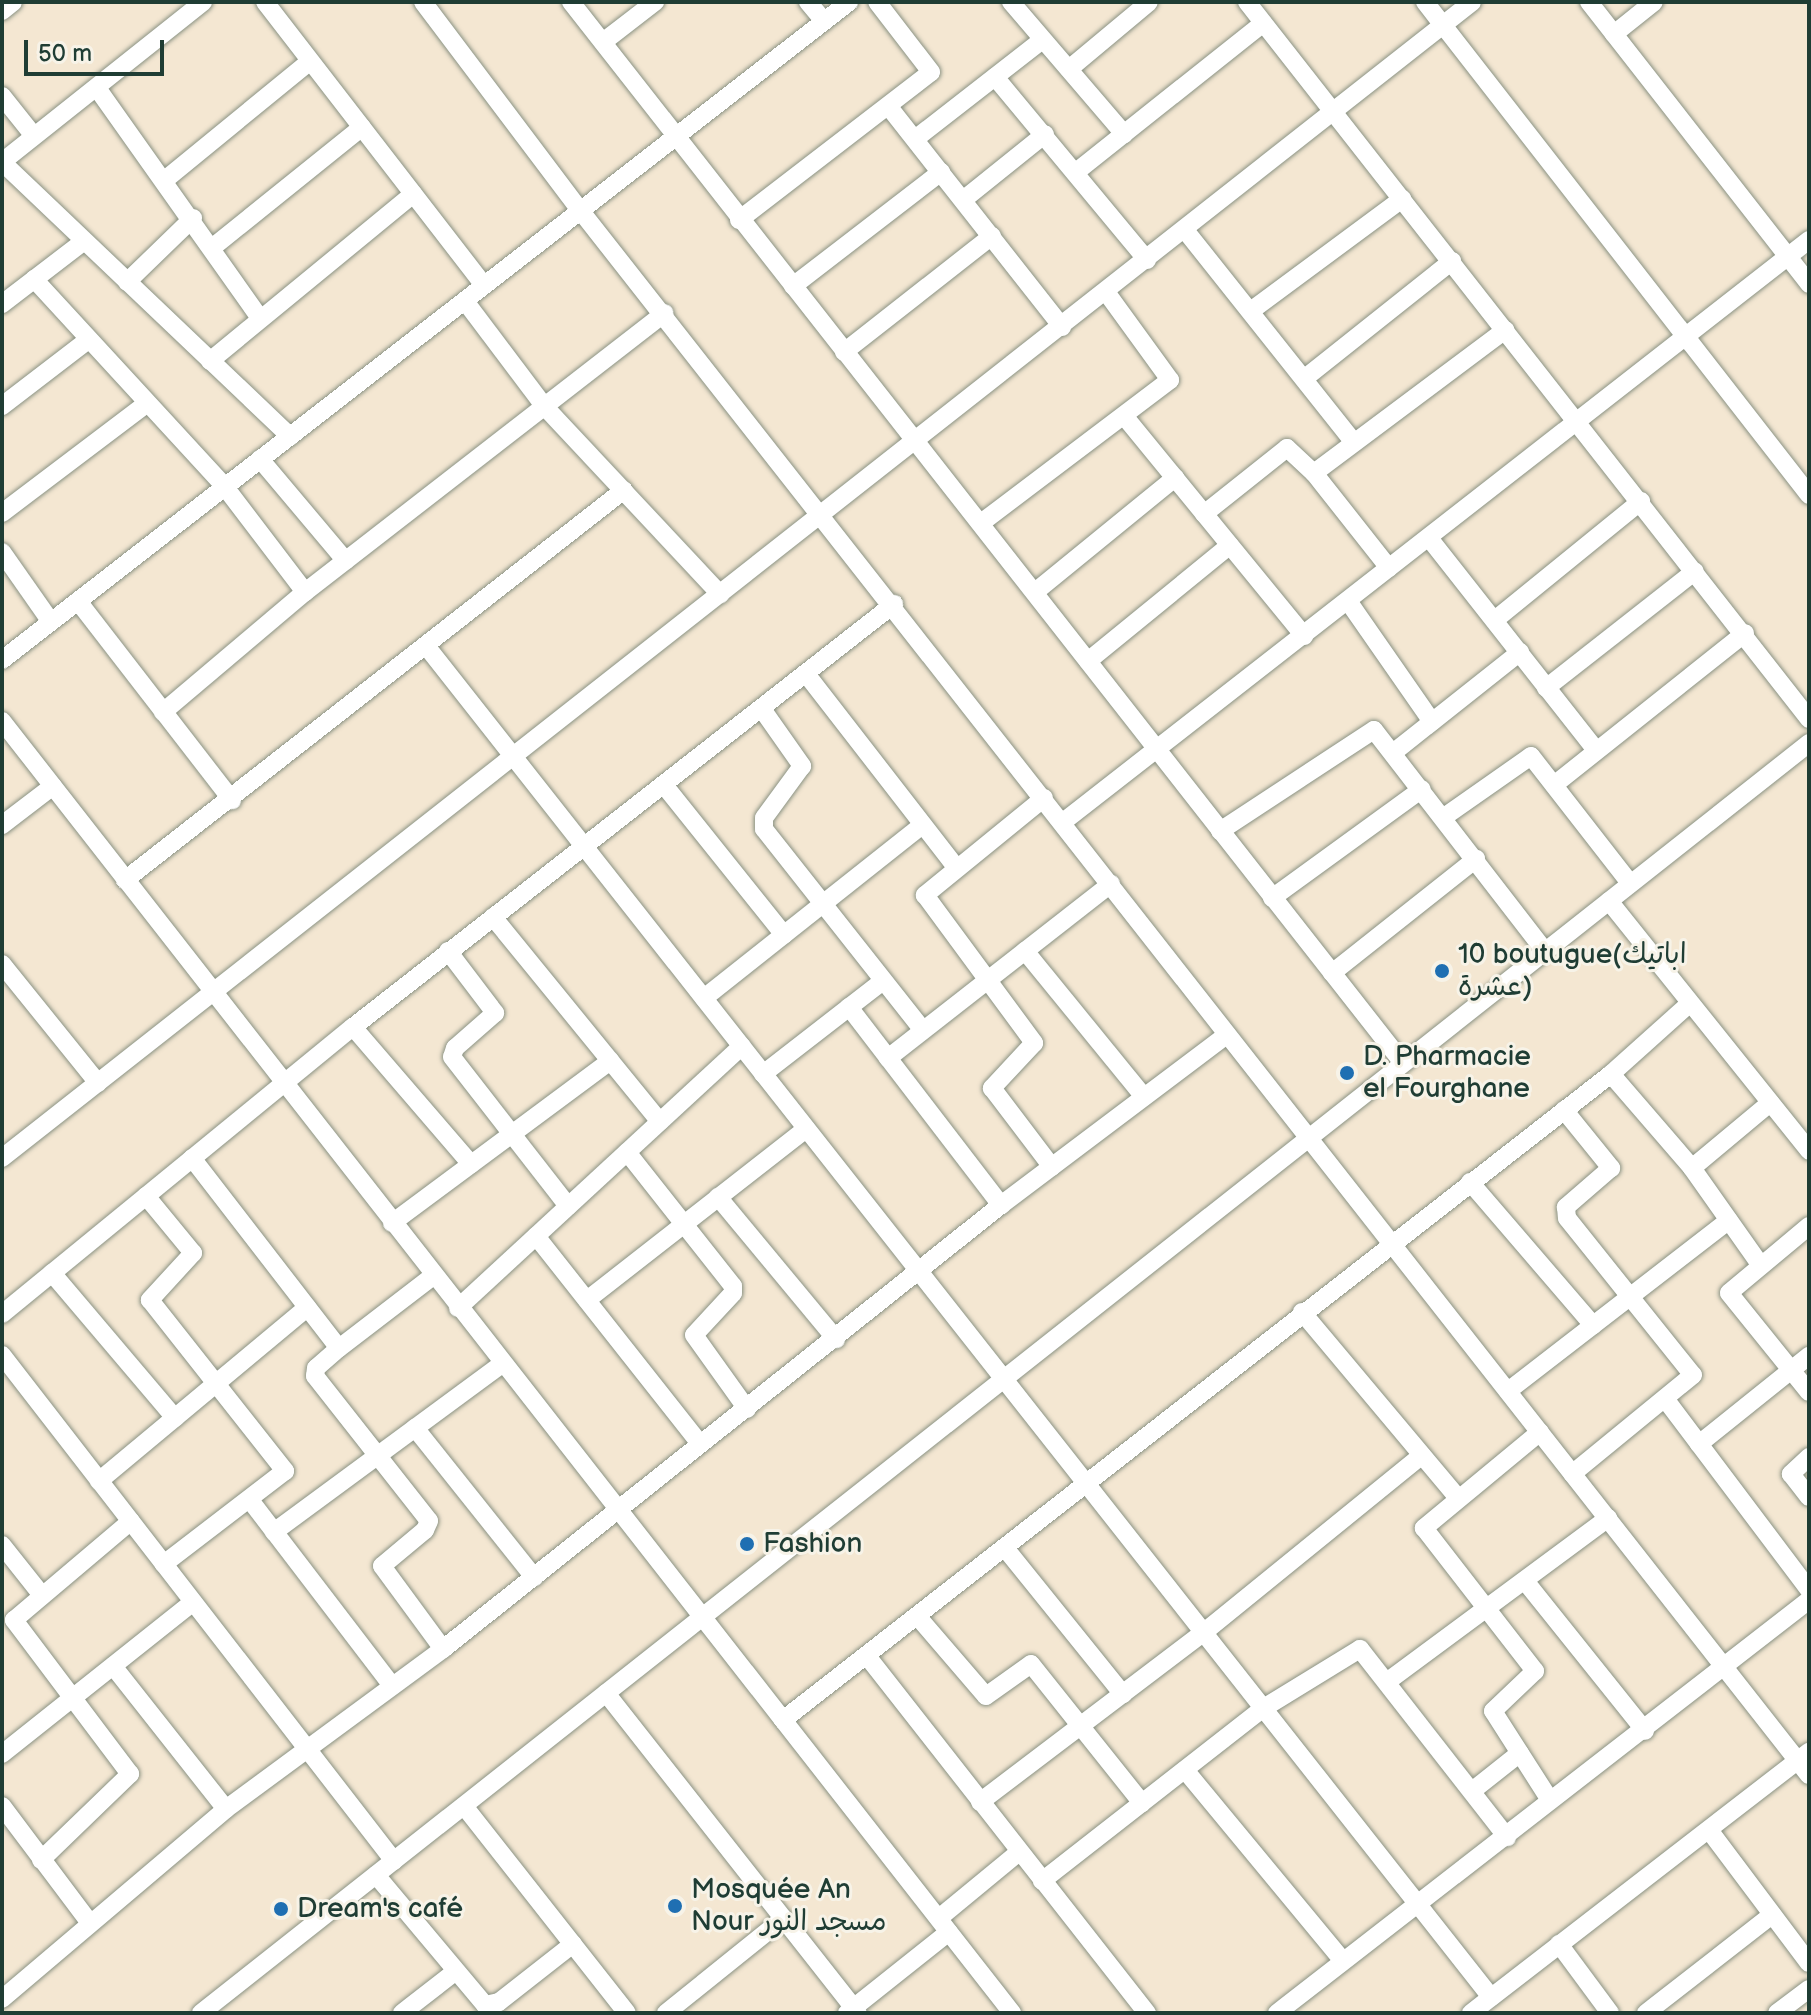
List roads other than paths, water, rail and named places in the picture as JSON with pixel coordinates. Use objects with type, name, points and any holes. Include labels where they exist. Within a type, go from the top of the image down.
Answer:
[{"type":"street","points":[[2,11],[13,2]]},
{"type":"street","points":[[203,2],[2,162],[290,436]]},
{"type":"street","points":[[265,2],[484,285]]},
{"type":"street","points":[[423,2],[580,210],[894,604],[1227,1035],[1724,1668],[1805,1762],[1709,1830],[1473,2013]]},
{"type":"street","points":[[571,2],[672,135],[981,523],[1403,1063]]},
{"type":"street","points":[[603,42],[655,2]]},
{"type":"street","points":[[808,2],[824,21]]},
{"type":"street","points":[[2,660],[465,301],[672,135],[849,2]]},
{"type":"street","points":[[739,220],[931,72],[877,2]]},
{"type":"street","points":[[1069,69],[1149,2]]},
{"type":"street","points":[[1247,2],[1745,633],[1809,719]]},
{"type":"street","points":[[1425,2],[1809,495]]},
{"type":"street","points":[[2,1158],[913,439],[1062,327],[1335,113],[1472,2]]},
{"type":"street","points":[[1589,2],[1809,284]]},
{"type":"street","points":[[1614,34],[1654,2]]},
{"type":"street","points":[[1014,3],[1124,134]]},
{"type":"street","points":[[1076,172],[1263,23]]},
{"type":"street","points":[[915,139],[1042,40]]},
{"type":"street","points":[[166,179],[310,61]]},
{"type":"street","points":[[995,77],[1147,260]]},
{"type":"street","points":[[97,88],[166,179],[259,317]]},
{"type":"street","points":[[2,96],[34,136]]},
{"type":"street","points":[[889,107],[1062,327]]},
{"type":"street","points":[[213,247],[362,127]]},
{"type":"street","points":[[963,200],[1045,134]]},
{"type":"street","points":[[793,286],[941,172]]},
{"type":"street","points":[[210,361],[259,317],[413,194]]},
{"type":"street","points":[[1252,310],[1402,199]]},
{"type":"street","points":[[127,282],[193,218]]},
{"type":"street","points":[[1185,230],[1252,310],[1353,441]]},
{"type":"street","points":[[844,352],[992,236]]},
{"type":"street","points":[[1063,822],[1809,240]]},
{"type":"street","points":[[2,304],[84,241]]},
{"type":"street","points":[[1305,378],[1452,261]]},
{"type":"street","points":[[34,279],[145,405],[225,487],[305,592]]},
{"type":"street","points":[[981,523],[1125,417],[1171,377],[1106,292]]},
{"type":"street","points":[[465,301],[544,406],[720,594]]},
{"type":"street","points":[[163,712],[305,592],[665,313]]},
{"type":"street","points":[[1314,473],[1505,330]]},
{"type":"street","points":[[2,406],[88,340]]},
{"type":"street","points":[[2,513],[145,405]]},
{"type":"street","points":[[1125,417],[1304,636]]},
{"type":"street","points":[[1204,514],[1287,448],[1314,473],[1389,568]]},
{"type":"street","points":[[260,459],[346,561]]},
{"type":"street","points":[[1035,592],[1175,478]]},
{"type":"street","points":[[125,880],[232,800],[624,490]]},
{"type":"street","points":[[1496,619],[1641,501]]},
{"type":"street","points":[[1429,538],[1496,619],[1596,750]]},
{"type":"street","points":[[1088,661],[1230,545]]},
{"type":"street","points":[[2,552],[51,622]]},
{"type":"street","points":[[1546,688],[1695,571]]},
{"type":"street","points":[[78,601],[232,800]]},
{"type":"street","points":[[1348,601],[1432,722]]},
{"type":"street","points":[[2,1314],[448,951],[807,675],[894,604]]},
{"type":"street","points":[[1554,785],[1745,633]]},
{"type":"street","points":[[427,647],[917,1273],[1491,1997]]},
{"type":"street","points":[[1394,752],[1520,652]]},
{"type":"street","points":[[807,675],[955,866]]},
{"type":"street","points":[[762,709],[802,766],[762,823],[923,1030]]},
{"type":"street","points":[[2,721],[616,1512],[1012,2013]]},
{"type":"street","points":[[1220,831],[1372,730],[1394,752],[1545,951]]},
{"type":"street","points":[[201,2013],[1809,743]]},
{"type":"street","points":[[1444,817],[1527,756],[1554,785],[1630,883]]},
{"type":"street","points":[[664,785],[784,935]]},
{"type":"street","points":[[2,825],[53,786]]},
{"type":"street","points":[[1272,898],[1422,789]]},
{"type":"street","points":[[1044,798],[955,866],[925,895],[1035,1046],[994,1080],[992,1088],[1052,1167]]},
{"type":"street","points":[[704,998],[922,825]]},
{"type":"street","points":[[1332,973],[1476,859]]},
{"type":"street","points":[[888,1058],[1111,884]]},
{"type":"street","points":[[1609,901],[1809,1151]]},
{"type":"street","points":[[493,917],[660,1122]]},
{"type":"street","points":[[448,951],[495,1013],[455,1048],[452,1057],[568,1206]]},
{"type":"street","points":[[1025,951],[1144,1097]]},
{"type":"street","points":[[2,964],[98,1083]]},
{"type":"street","points":[[763,1074],[883,981]]},
{"type":"street","points":[[783,1720],[918,1617],[1302,1312],[1611,1074],[1689,1004]]},
{"type":"street","points":[[849,1007],[1001,1205]]},
{"type":"street","points":[[353,1027],[471,1164]]},
{"type":"street","points":[[2,1999],[89,1922],[226,1809],[443,1649],[1001,1205],[1227,1035]]},
{"type":"street","points":[[458,1308],[742,1046]]},
{"type":"street","points":[[392,1223],[610,1061]]},
{"type":"street","points":[[1611,1074],[1692,1168],[1759,1263]]},
{"type":"street","points":[[1692,1168],[1770,1103]]},
{"type":"street","points":[[1564,1110],[1611,1168],[1566,1207],[1567,1218],[1693,1375],[1572,1474]]},
{"type":"street","points":[[587,1300],[806,1129]]},
{"type":"street","points":[[627,1152],[734,1289],[694,1335],[747,1409]]},
{"type":"street","points":[[192,1158],[339,1348]]},
{"type":"street","points":[[1470,1182],[1593,1325]]},
{"type":"street","points":[[146,1196],[193,1253],[150,1300],[285,1471],[164,1564]]},
{"type":"street","points":[[718,1197],[836,1339]]},
{"type":"street","points":[[1508,1391],[1729,1220]]},
{"type":"street","points":[[1809,1226],[1759,1263],[1729,1293],[1809,1392]]},
{"type":"street","points":[[536,1236],[700,1444]]},
{"type":"street","points":[[52,1273],[175,1418]]},
{"type":"street","points":[[433,1276],[339,1348],[316,1368],[315,1376],[380,1454],[429,1521],[425,1530],[382,1566],[443,1649]]},
{"type":"street","points":[[99,1481],[307,1308]]},
{"type":"street","points":[[1302,1312],[1457,1497]]},
{"type":"street","points":[[2,1355],[394,1861]]},
{"type":"street","points":[[1699,1444],[1809,1356]]},
{"type":"street","points":[[274,1532],[502,1364]]},
{"type":"street","points":[[1666,1400],[1809,1590]]},
{"type":"street","points":[[415,1428],[534,1577]]},
{"type":"street","points":[[1540,1432],[1457,1497],[1424,1528],[1535,1671],[1493,1711],[1550,1800]]},
{"type":"street","points":[[980,1802],[1203,1633],[1422,1455]]},
{"type":"street","points":[[1809,1457],[1791,1474],[1809,1497]]},
{"type":"street","points":[[250,1500],[392,1686]]},
{"type":"street","points":[[1388,1681],[1487,1611],[1608,1518]]},
{"type":"street","points":[[41,1860],[130,1774],[14,1627],[16,1615],[131,1521]]},
{"type":"street","points":[[1005,1548],[1123,1694]]},
{"type":"street","points":[[5,1554],[41,1594]]},
{"type":"street","points":[[1525,1581],[1645,1731]]},
{"type":"street","points":[[1277,2013],[1342,1960],[1507,1837],[1550,1800],[1645,1731],[1809,1600]]},
{"type":"street","points":[[2,1754],[193,1602]]},
{"type":"street","points":[[918,1617],[986,1696],[1031,1664],[1142,1803]]},
{"type":"street","points":[[1042,1881],[1262,1709],[1360,1649],[1507,1837]]},
{"type":"street","points":[[867,1656],[1147,2013]]},
{"type":"street","points":[[113,1666],[226,1809]]},
{"type":"street","points":[[606,1693],[784,1918],[853,2011],[1019,1852]]},
{"type":"street","points":[[1472,1791],[1520,1753]]},
{"type":"street","points":[[1185,1770],[1342,1960]]},
{"type":"street","points":[[2,1806],[89,1922]]},
{"type":"street","points":[[464,1806],[627,2013]]},
{"type":"street","points":[[1709,1830],[1809,1963]]},
{"type":"street","points":[[376,1875],[485,2005],[491,2006],[573,1944]]},
{"type":"street","points":[[1646,2013],[1772,1915]]},
{"type":"street","points":[[666,2013],[784,1918]]},
{"type":"street","points":[[1559,1944],[1610,2013]]},
{"type":"street","points":[[410,2011],[456,1971]]},
{"type":"street","points":[[1777,2013],[1809,1989]]},
{"type":"place","name":"10 boutugue(اباتيك عشرة)","points":[[1442,971]]},
{"type":"place","name":"D. Pharmacie el Fourghane","points":[[1347,1073]]},
{"type":"place","name":"Fashion","points":[[747,1544]]},
{"type":"place","name":"Mosquée An Nour مسجد النور","points":[[675,1906]]},
{"type":"place","name":"Dream's café","points":[[281,1909]]}]
